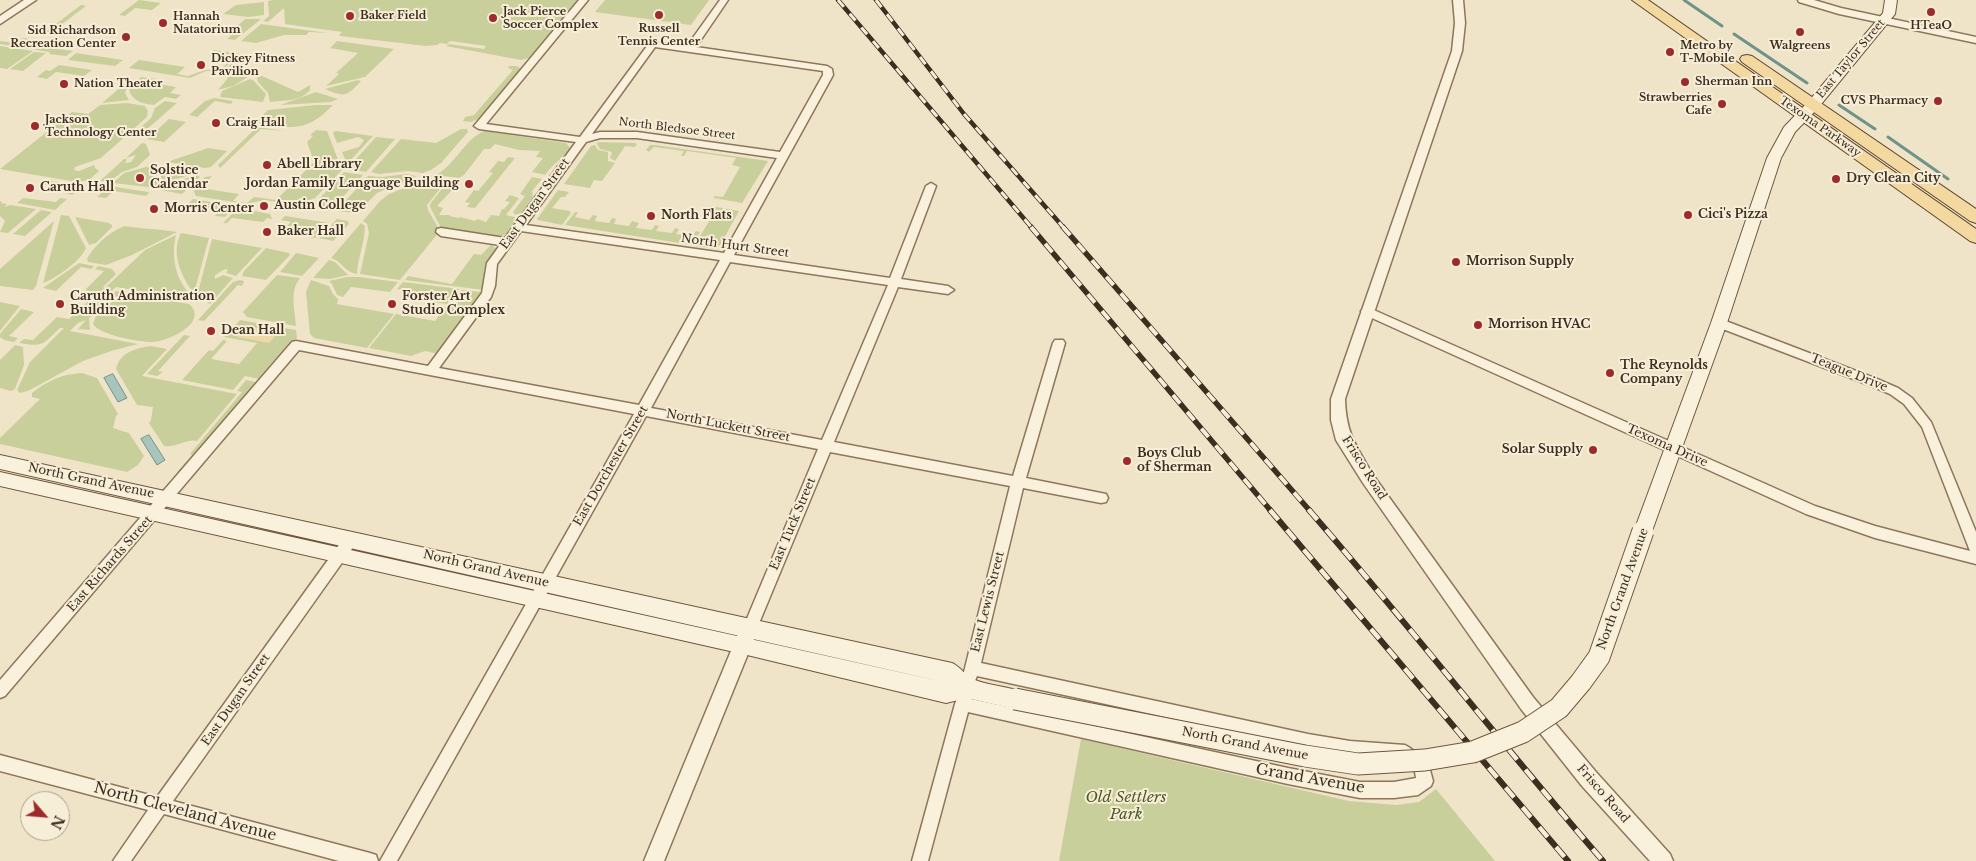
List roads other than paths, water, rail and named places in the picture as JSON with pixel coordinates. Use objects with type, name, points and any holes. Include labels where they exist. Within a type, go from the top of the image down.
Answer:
[{"type":"main road","name":"Texoma Parkway","points":[[1639,0],[1976,217]]},
{"type":"main road","name":"Texoma Parkway","points":[[1661,0],[1976,237]]},
{"type":"main road","name":"East Taylor Street","points":[[1808,109],[1889,14],[1891,0]]},
{"type":"main road","name":"North Grand Avenue","points":[[0,479],[339,555],[540,591],[746,637],[946,693],[1015,699],[1305,756],[1358,764],[1424,760],[1473,752],[1523,732],[1559,708],[1599,657],[1719,323],[1774,158],[1789,130],[1808,109]]},
{"type":"main road","name":"North Grand Avenue","points":[[0,462],[351,539],[540,591]]},
{"type":"street","points":[[0,21],[30,0]]},
{"type":"street","name":"North Bledsoe Street","points":[[584,0],[479,126],[582,140],[600,135],[622,134],[783,156]]},
{"type":"street","points":[[690,49],[724,0]]},
{"type":"street","name":"Frisco Road","points":[[1458,0],[1460,23],[1457,51],[1338,399],[1338,420],[1344,440],[1368,479],[1527,703],[1589,779],[1663,861]]},
{"type":"street","points":[[1803,0],[1883,21],[1976,40]]},
{"type":"street","name":"East Dugan Street","points":[[432,369],[487,294],[492,283],[489,273],[492,263],[506,242],[653,44],[690,49]]},
{"type":"street","name":"East Dorchester Street","points":[[388,861],[643,410],[828,75],[826,69],[690,49]]},
{"type":"street","name":"East Tuck Street","points":[[654,861],[894,283],[931,186]]},
{"type":"street","name":"North Hurt Street","points":[[518,227],[948,290]]},
{"type":"street","points":[[441,232],[506,242]]},
{"type":"street","name":"Texoma Drive","points":[[1367,311],[1674,450],[1844,522],[1932,548],[1976,558]]},
{"type":"street","name":"Teague Drive","points":[[1719,323],[1873,382],[1894,391],[1908,402],[1927,425],[1976,549]]},
{"type":"street","name":"East Lewis Street","points":[[920,861],[972,668],[1018,482],[1059,343]]},
{"type":"street","name":"North Luckett Street","points":[[296,344],[1101,498]]},
{"type":"street","name":"East Richards Street","points":[[0,691],[154,513],[296,344]]},
{"type":"street","name":"East Dugan Street","points":[[121,861],[351,539]]},
{"type":"street","name":"Grand Avenue","points":[[964,696],[1288,776],[1360,790],[1394,790],[1418,787],[1425,781],[1422,768],[1405,752],[1350,748],[1308,741],[972,668]]},
{"type":"street","name":"North Cleveland Avenue","points":[[0,763],[370,861]]},
{"type":"water","points":[[113,374],[127,398],[118,402],[104,378]]},
{"type":"water","points":[[149,435],[165,460],[157,465],[141,439]]},
{"type":"waterway","points":[[1684,0],[1722,26]]},
{"type":"waterway","points":[[1734,34],[1807,83]]},
{"type":"waterway","points":[[1839,105],[1875,129]]},
{"type":"waterway","points":[[1888,137],[1948,179]]},
{"type":"railway","points":[[838,0],[1032,228]]},
{"type":"railway","points":[[876,0],[964,114],[1064,228]]},
{"type":"railway","points":[[1031,227],[1271,511]]},
{"type":"railway","points":[[1063,227],[1310,511]]},
{"type":"railway","points":[[1270,510],[1568,861]]},
{"type":"railway","points":[[1309,510],[1603,861]]},
{"type":"place","name":"HTeaO","points":[[1931,12]]},
{"type":"place","name":"Russell Tennis Center","points":[[659,15]]},
{"type":"place","name":"Baker Field","points":[[350,16]]},
{"type":"place","name":"Jack Pierce Soccer Complex","points":[[493,18]]},
{"type":"place","name":"Hannah Natatorium","points":[[163,23]]},
{"type":"place","name":"Walgreens","points":[[1800,32]]},
{"type":"place","name":"Sid Richardson Recreation Center","points":[[126,37]]},
{"type":"place","name":"Metro by T-Mobile","points":[[1670,52]]},
{"type":"place","name":"Dickey Fitness Pavilion","points":[[201,65]]},
{"type":"place","name":"Sherman Inn","points":[[1685,82]]},
{"type":"place","name":"Nation Theater","points":[[64,84]]},
{"type":"place","name":"CVS Pharmacy","points":[[1938,101]]},
{"type":"place","name":"Strawberries Cafe","points":[[1722,104]]},
{"type":"place","name":"Craig Hall","points":[[216,123]]},
{"type":"place","name":"Jackson Technology Center","points":[[35,126]]},
{"type":"place","name":"Abell Library","points":[[267,165]]},
{"type":"place","name":"Solstice Calendar","points":[[140,178]]},
{"type":"place","name":"Dry Clean City","points":[[1836,179]]},
{"type":"place","name":"Jordan Family Language Building","points":[[469,184]]},
{"type":"place","name":"Caruth Hall","points":[[30,188]]},
{"type":"place","name":"Austin College","points":[[264,206]]},
{"type":"place","name":"Morris Center","points":[[154,209]]},
{"type":"place","name":"Cici's Pizza","points":[[1688,215]]},
{"type":"place","name":"North Flats","points":[[651,216]]},
{"type":"place","name":"Baker Hall","points":[[267,232]]},
{"type":"place","name":"Morrison Supply","points":[[1456,262]]},
{"type":"place","name":"Caruth Administration Building","points":[[60,304]]},
{"type":"place","name":"Forster Art Studio Complex","points":[[392,304]]},
{"type":"place","name":"Morrison HVAC","points":[[1478,325]]},
{"type":"place","name":"Dean Hall","points":[[211,331]]},
{"type":"place","name":"The Reynolds Company","points":[[1610,373]]},
{"type":"place","name":"Solar Supply","points":[[1593,450]]},
{"type":"place","name":"Boys Club of Sherman","points":[[1127,461]]},
{"type":"park label","name":"Old Settlers Park","points":[[1126,806]]}]
